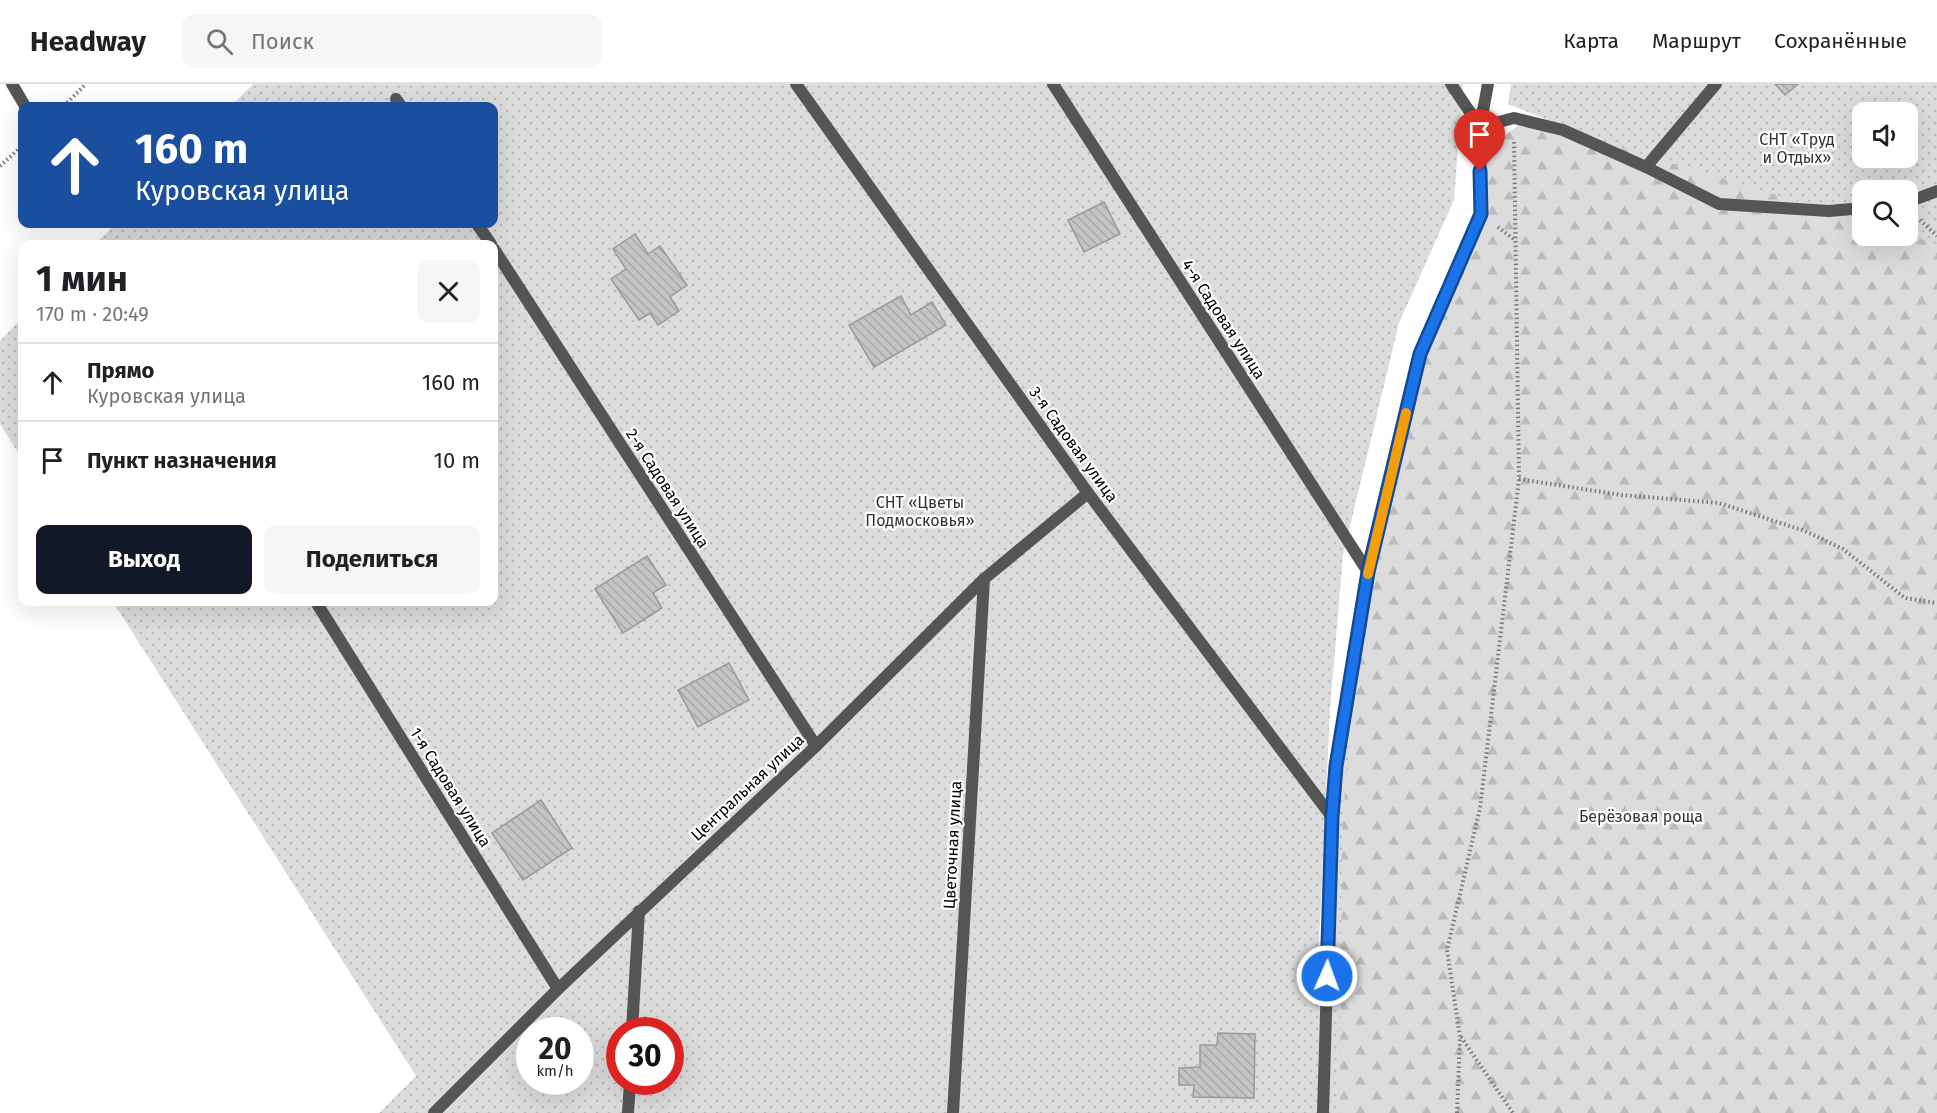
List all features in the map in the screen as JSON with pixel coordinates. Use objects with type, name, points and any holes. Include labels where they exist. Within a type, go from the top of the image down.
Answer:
[{"type":"street","points":[[12,84],[23,102]]},
{"type":"street","name":"3-я Садовая улица","points":[[796,84],[1088,493],[1332,817]]},
{"type":"street","name":"4-я Садовая улица","points":[[1053,84],[1368,572]]},
{"type":"street","points":[[1451,84],[1480,128]]},
{"type":"street","points":[[1323,1113],[1332,817],[1336,766],[1368,572],[1420,354],[1481,214],[1480,128],[1488,84]]},
{"type":"street","points":[[1646,167],[1716,84]]},
{"type":"street","points":[[1480,128],[1514,118],[1563,130],[1646,167],[1719,204],[1829,211],[1852,209]]},
{"type":"street","points":[[1918,198],[1937,191]]},
{"type":"street","name":"2-я Садовая улица","points":[[498,255],[816,746]]},
{"type":"street","name":"Центральная улица","points":[[434,1113],[639,911],[816,746],[984,579],[1088,493]]},
{"type":"street","name":"Цветочная улица","points":[[953,1113],[984,579]]},
{"type":"street","name":"1-я Садовая улица","points":[[319,606],[558,989]]},
{"type":"street","points":[[633,1017],[639,911]]},
{"type":"street","points":[[628,1113],[629,1095]]},
{"type":"path","points":[[68,102],[86,84]]},
{"type":"path","points":[[1457,1113],[1460,1037],[1447,950],[1480,808],[1519,479],[1514,118]]},
{"type":"path","points":[[0,166],[18,150]]},
{"type":"path","points":[[1519,479],[1621,495],[1719,503],[1805,531],[1843,549],[1905,598],[1937,603]]},
{"type":"path","points":[[1460,1037],[1514,1113]]},
{"type":"green space","name":"СНТ «Цветы Подмосковья»","points":[[253,84],[1463,84],[1454,200],[1399,323],[1343,555],[1330,710],[1316,1005],[1352,664],[1771,209],[1508,104],[1511,84],[1937,84],[1937,1113],[379,1113],[416,1076],[116,606],[498,606],[498,240],[99,240],[112,228],[498,228],[498,102],[235,102]]},
{"type":"green space","name":"Берёзовая роща","points":[[1526,119],[1852,218],[1852,246],[1918,246],[1918,238],[1937,244],[1937,1113],[1340,1113],[1342,823],[1371,565],[1430,330],[1481,222],[1487,149]]},
{"type":"green space","points":[[18,322],[18,453],[0,424],[0,341]]},
{"type":"building","points":[[1775,84],[1798,84],[1785,95]]},
{"type":"building","points":[[1104,202],[1120,234],[1084,252],[1068,220]]},
{"type":"building","points":[[635,234],[648,254],[660,246],[687,285],[670,297],[679,311],[658,325],[650,313],[639,320],[611,279],[626,269],[613,249]]},
{"type":"building","points":[[901,296],[911,315],[932,302],[946,325],[874,367],[849,325]]},
{"type":"building","points":[[647,556],[666,585],[653,593],[662,608],[623,633],[595,589]]},
{"type":"building","points":[[729,663],[749,700],[698,727],[678,690]]},
{"type":"building","points":[[541,800],[572,848],[523,880],[492,833]]},
{"type":"building","points":[[1218,1033],[1255,1034],[1254,1098],[1193,1097],[1194,1085],[1179,1085],[1179,1068],[1200,1067],[1200,1045],[1217,1045]]},
{"type":"slow traffic","points":[[1368,574],[1406,413]]},
{"type":"route","points":[[1327,976],[1332,817],[1336,766],[1368,572],[1420,354],[1481,214],[1480,171]]},
{"type":"park label","name":"СНТ «Труд и Отдых»","points":[[1797,148]]}]
